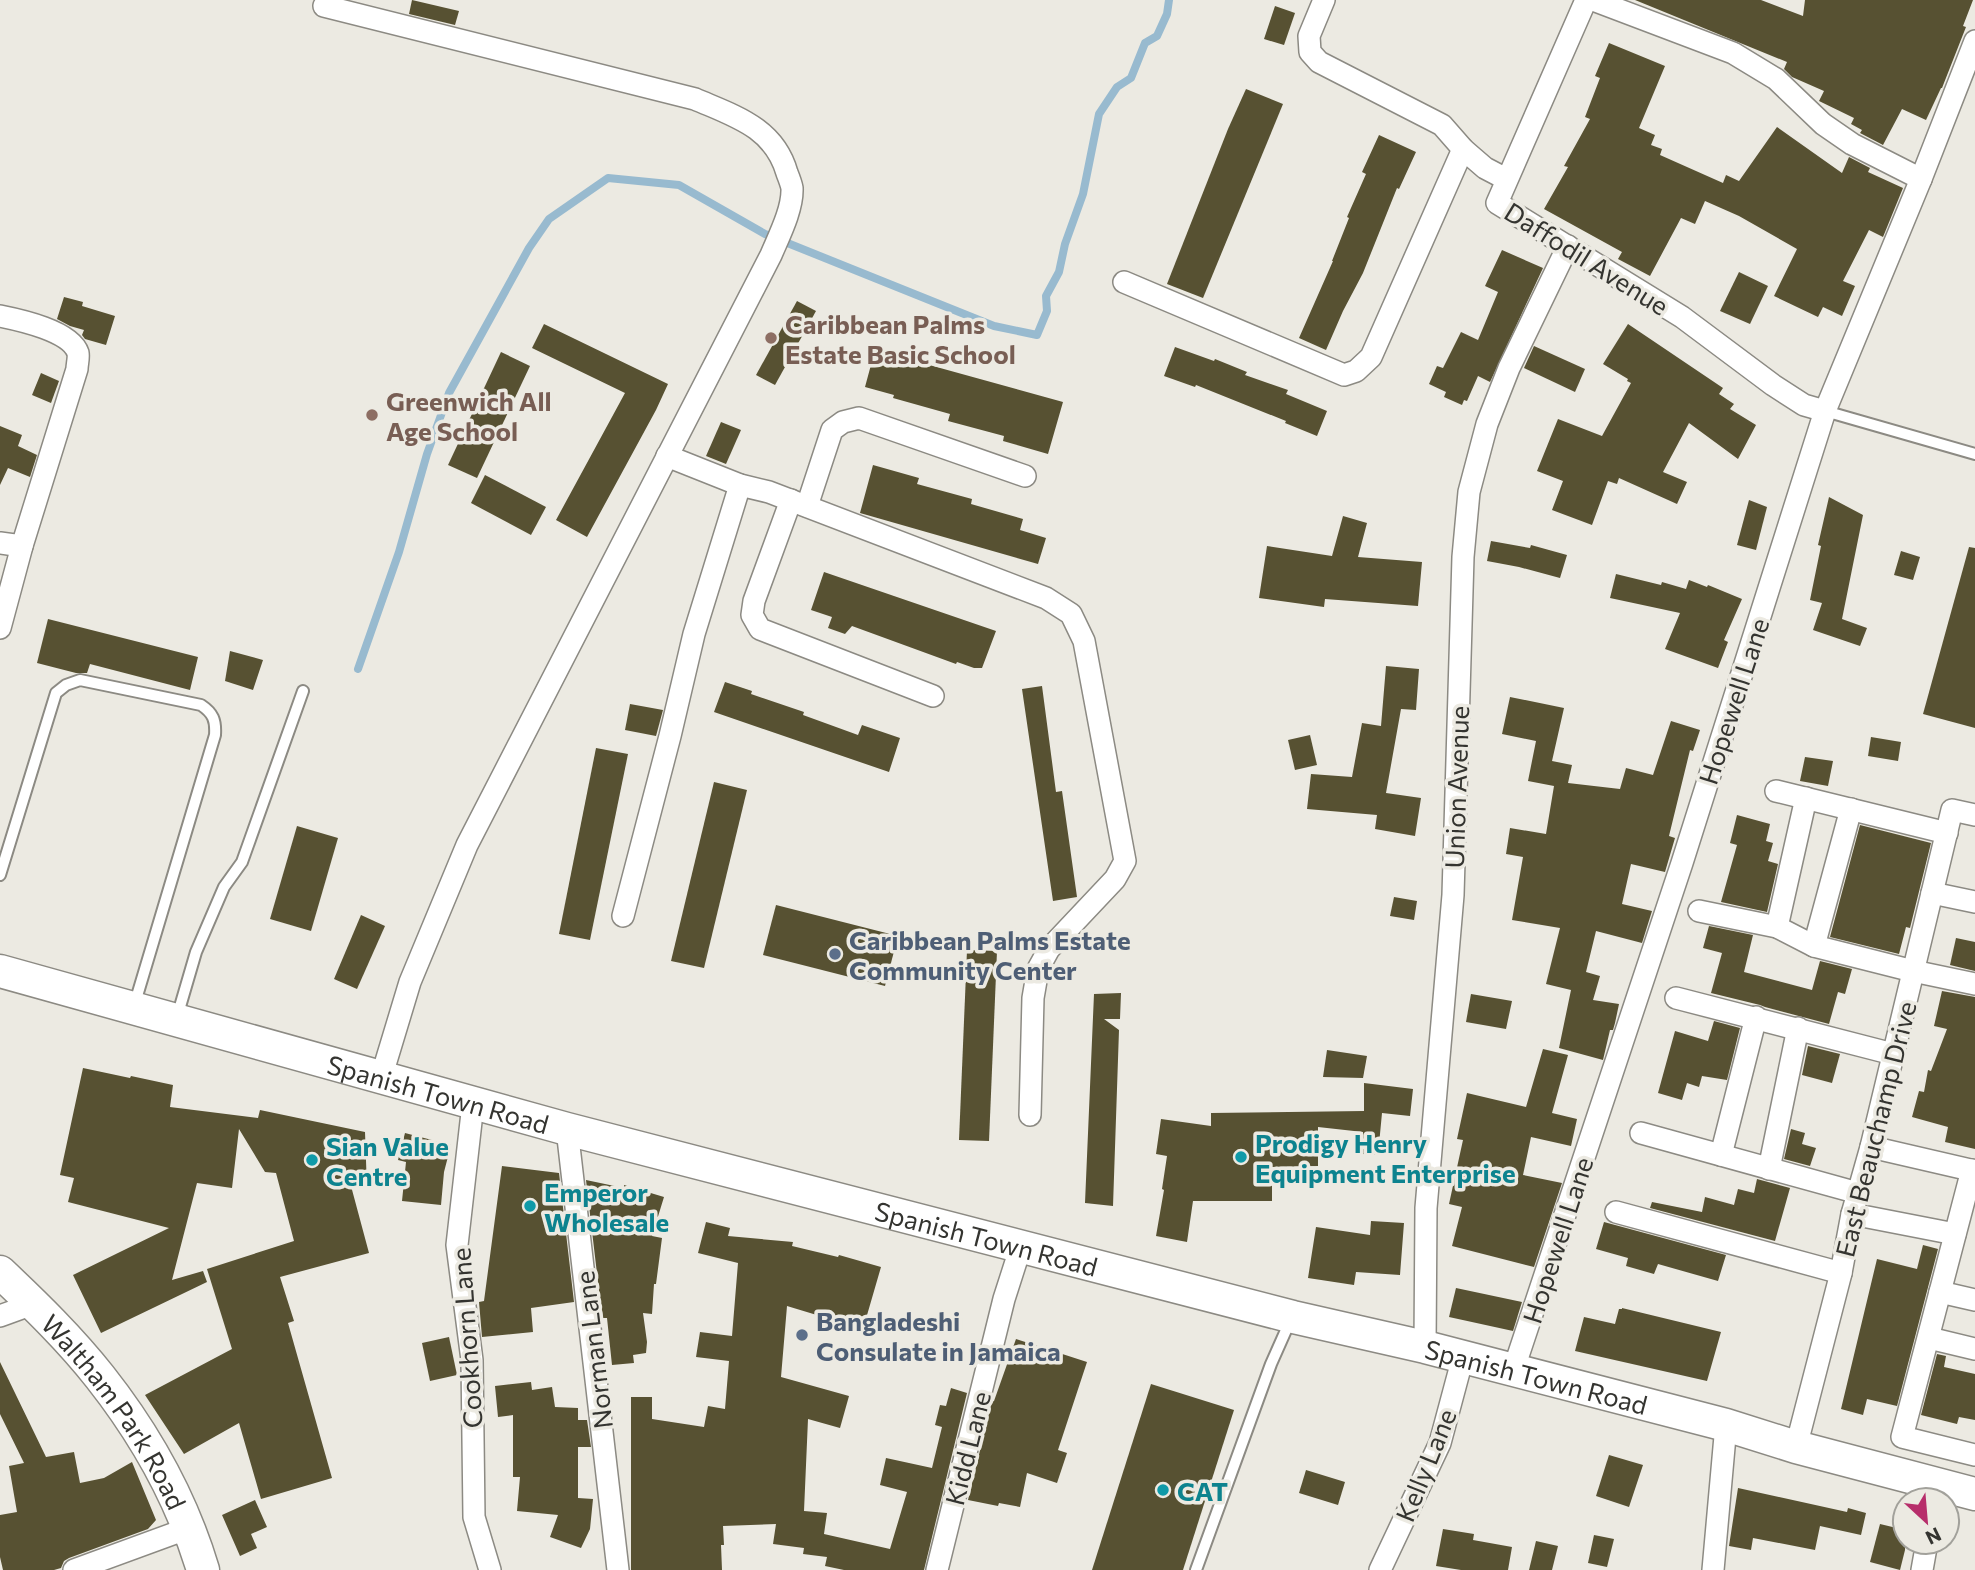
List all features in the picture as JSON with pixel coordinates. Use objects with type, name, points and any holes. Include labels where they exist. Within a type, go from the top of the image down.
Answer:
[{"type":"main road","name":"Spanish Town Road","points":[[0,971],[568,1129],[1293,1317],[1425,1347],[1726,1425],[1919,1486]]},
{"type":"main road","name":"Waltham Park Road","points":[[0,1272],[99,1375],[123,1408],[154,1457],[190,1528],[203,1570]]},
{"type":"street","points":[[1324,0],[1309,36],[1310,51],[1319,62],[1442,125],[1463,149],[1485,168],[1506,179]]},
{"type":"street","name":"Daffodil Avenue","points":[[1586,0],[1497,203],[1682,317],[1804,405],[1825,411]]},
{"type":"street","points":[[1594,0],[1733,53],[1776,79],[1823,124],[1842,138],[1922,179]]},
{"type":"street","points":[[324,6],[695,99],[752,124],[771,140],[784,163],[792,189],[787,217],[771,255],[467,845],[410,982],[382,1078]]},
{"type":"street","name":"Hopewell Lane","points":[[1513,1371],[1682,863],[1825,411],[1922,179],[1975,41]]},
{"type":"street","points":[[1124,282],[1344,375],[1356,371],[1371,357],[1463,149]]},
{"type":"street","name":"Union Avenue","points":[[1425,1347],[1426,1208],[1453,895],[1463,557],[1469,492],[1487,424],[1509,368],[1568,246]]},
{"type":"street","points":[[0,316],[60,334],[74,345],[79,355],[0,628]]},
{"type":"street","points":[[933,696],[760,629],[752,615],[754,601],[832,430],[843,422],[859,418],[1024,476]]},
{"type":"street","points":[[667,456],[740,485],[799,503],[1046,598],[1071,614],[1084,641],[1125,861],[1115,879],[1049,949],[1038,969],[1033,998],[1030,1115]]},
{"type":"street","points":[[623,916],[694,634],[740,485]]},
{"type":"street","points":[[0,543],[22,546]]},
{"type":"street","points":[[1776,791],[1947,833]]},
{"type":"street","points":[[1777,927],[1806,798]]},
{"type":"street","points":[[1814,947],[1851,809]]},
{"type":"street","name":"East Beauchamp Drive","points":[[1796,1447],[1952,810],[1975,815]]},
{"type":"street","points":[[1932,893],[1975,902]]},
{"type":"street","points":[[1699,911],[1777,927],[1814,947],[1975,984]]},
{"type":"street","points":[[1676,998],[1894,1054]]},
{"type":"street","points":[[1721,1155],[1756,1017]]},
{"type":"street","points":[[1769,1169],[1798,1028]]},
{"type":"street","name":"Cookhorn Lane","points":[[473,1104],[457,1245],[472,1360],[474,1517],[489,1570]]},
{"type":"street","name":"Norman Lane","points":[[568,1129],[618,1570]]},
{"type":"street","points":[[1641,1133],[1858,1193]]},
{"type":"street","points":[[1871,1147],[1973,1171],[1902,1437],[1975,1455]]},
{"type":"street","points":[[1616,1212],[1840,1273]]},
{"type":"street","points":[[1852,1214],[1955,1234]]},
{"type":"street","name":"Kidd Lane","points":[[937,1570],[1004,1299],[1021,1246]]},
{"type":"street","points":[[1940,1292],[1975,1300]]},
{"type":"street","points":[[0,1316],[33,1304]]},
{"type":"street","points":[[1929,1338],[1975,1349]]},
{"type":"street","name":"Kelly Lane","points":[[1386,1567],[1440,1443],[1462,1357]]},
{"type":"street","points":[[1713,1570],[1726,1425]]},
{"type":"street","points":[[74,1570],[190,1528]]},
{"type":"lane","points":[[1825,411],[1975,454]]},
{"type":"lane","points":[[0,875],[56,693],[66,685],[80,680],[201,705],[211,712],[216,723],[215,735],[134,1008]]},
{"type":"lane","points":[[176,1020],[196,952],[224,887],[242,862],[303,691]]},
{"type":"lane","points":[[1196,1570],[1271,1364],[1293,1317]]},
{"type":"building","points":[[412,0],[459,11],[455,25],[409,14]]},
{"type":"building","points":[[1635,0],[1761,0],[1803,16],[1805,0],[1973,0],[1963,26],[1966,27],[1926,120],[1902,109],[1883,145],[1860,133],[1862,130],[1851,124],[1854,118],[1819,101],[1824,91],[1792,77],[1784,69],[1787,62]]},
{"type":"building","points":[[1275,6],[1295,13],[1284,45],[1264,39]]},
{"type":"building","points":[[1609,43],[1665,66],[1639,128],[1655,135],[1651,145],[1662,149],[1660,155],[1723,183],[1726,175],[1739,181],[1777,127],[1842,173],[1849,157],[1870,168],[1868,172],[1903,188],[1883,237],[1869,230],[1843,281],[1855,286],[1842,316],[1823,307],[1818,317],[1774,296],[1797,249],[1739,216],[1705,201],[1695,224],[1681,218],[1650,276],[1618,259],[1622,252],[1544,209],[1568,167],[1564,166],[1590,119],[1585,117],[1600,78],[1595,76]]},
{"type":"building","points":[[1246,89],[1283,104],[1203,298],[1167,284]]},
{"type":"building","points":[[1379,135],[1416,152],[1399,189],[1397,188],[1363,273],[1326,350],[1299,338],[1333,261],[1349,218],[1347,217],[1366,174],[1362,172]]},
{"type":"building","points":[[1502,250],[1543,268],[1490,382],[1478,376],[1467,401],[1464,400],[1462,405],[1444,397],[1446,392],[1429,384],[1437,366],[1443,368],[1461,332],[1478,340],[1498,292],[1485,286]]},
{"type":"building","points":[[1739,272],[1768,286],[1750,324],[1720,311]]},
{"type":"building","points":[[64,297],[83,302],[82,306],[115,316],[106,345],[85,339],[82,335],[84,330],[57,319]]},
{"type":"building","points":[[797,301],[816,311],[775,385],[756,375]]},
{"type":"building","points":[[544,324],[668,384],[587,537],[556,520],[625,393],[532,348]]},
{"type":"building","points":[[1628,324],[1723,388],[1719,394],[1734,404],[1730,409],[1756,425],[1738,459],[1689,423],[1663,472],[1687,482],[1677,504],[1619,478],[1617,484],[1608,481],[1592,525],[1552,510],[1563,481],[1537,471],[1558,419],[1602,436],[1631,383],[1603,364]]},
{"type":"building","points":[[1534,346],[1585,369],[1575,392],[1524,368]]},
{"type":"building","points":[[1175,347],[1247,372],[1245,375],[1288,390],[1286,394],[1327,411],[1317,436],[1196,385],[1195,387],[1164,376]]},
{"type":"building","points":[[875,350],[1063,402],[1048,454],[1003,441],[1004,436],[948,421],[950,414],[865,387]]},
{"type":"building","points":[[501,352],[530,366],[477,478],[448,465]]},
{"type":"building","points":[[41,373],[59,381],[51,403],[32,395]]},
{"type":"building","points":[[721,422],[741,430],[726,464],[706,456]]},
{"type":"building","points":[[0,426],[22,435],[18,446],[37,455],[30,477],[8,468],[0,485]]},
{"type":"building","points":[[873,465],[919,478],[917,484],[972,499],[971,504],[1023,519],[1020,530],[1046,538],[1038,564],[860,513]]},
{"type":"building","points":[[485,475],[546,507],[531,535],[471,503]]},
{"type":"building","points":[[1829,497],[1863,515],[1842,619],[1867,628],[1860,646],[1813,630],[1822,603],[1810,600],[1821,546],[1818,545]]},
{"type":"building","points":[[1749,500],[1767,507],[1756,550],[1737,545]]},
{"type":"building","points":[[1343,516],[1367,523],[1358,557],[1422,562],[1418,606],[1325,599],[1324,607],[1259,598],[1267,546],[1332,556]]},
{"type":"building","points":[[1491,541],[1530,548],[1531,545],[1567,555],[1560,578],[1487,561]]},
{"type":"building","points":[[1969,547],[1975,548],[1975,728],[1923,714]]},
{"type":"building","points":[[1901,551],[1920,557],[1913,580],[1894,575]]},
{"type":"building","points":[[824,572],[996,631],[982,668],[957,662],[956,664],[852,626],[845,634],[828,628],[832,617],[811,610]]},
{"type":"building","points":[[1616,574],[1686,589],[1689,580],[1742,599],[1724,640],[1728,642],[1718,668],[1665,649],[1680,613],[1610,598]]},
{"type":"building","points":[[48,619],[198,657],[190,690],[90,664],[87,673],[76,673],[37,663]]},
{"type":"building","points":[[230,651],[263,660],[253,690],[225,681]]},
{"type":"building","points":[[1386,666],[1419,669],[1416,710],[1401,709],[1386,793],[1421,798],[1415,836],[1375,829],[1377,815],[1307,809],[1311,774],[1352,777],[1362,723],[1381,726]]},
{"type":"building","points":[[725,682],[858,735],[862,725],[900,738],[889,772],[714,712]]},
{"type":"building","points":[[1042,686],[1056,792],[1062,791],[1077,897],[1053,901],[1022,689]]},
{"type":"building","points":[[1510,697],[1564,708],[1552,761],[1572,765],[1568,783],[1620,789],[1626,768],[1653,775],[1671,721],[1700,730],[1693,751],[1690,750],[1669,836],[1675,838],[1665,872],[1631,864],[1622,904],[1652,911],[1642,943],[1596,931],[1586,972],[1600,976],[1593,1000],[1619,1004],[1603,1060],[1559,1048],[1571,990],[1546,984],[1560,928],[1512,920],[1523,857],[1506,854],[1510,828],[1546,834],[1554,786],[1528,781],[1536,741],[1502,734]]},
{"type":"building","points":[[630,704],[663,710],[656,736],[625,730]]},
{"type":"building","points":[[1310,735],[1317,765],[1295,770],[1288,740]]},
{"type":"building","points":[[1871,737],[1901,742],[1898,761],[1868,756]]},
{"type":"building","points":[[596,748],[628,754],[590,940],[559,934]]},
{"type":"building","points":[[1805,757],[1833,761],[1828,786],[1800,781]]},
{"type":"building","points":[[714,782],[747,790],[704,968],[671,961]]},
{"type":"building","points":[[1737,815],[1770,824],[1766,841],[1773,843],[1768,861],[1778,864],[1767,912],[1721,902],[1737,845],[1730,843]]},
{"type":"building","points":[[1860,825],[1931,843],[1910,928],[1906,927],[1899,954],[1830,937]]},
{"type":"building","points":[[297,826],[338,838],[311,931],[270,919]]},
{"type":"building","points":[[1394,897],[1417,901],[1414,920],[1390,916]]},
{"type":"building","points":[[776,905],[898,936],[885,986],[763,955]]},
{"type":"building","points":[[361,915],[385,926],[357,989],[334,979]]},
{"type":"building","points":[[1709,926],[1753,935],[1744,972],[1812,990],[1820,961],[1852,969],[1845,994],[1838,992],[1829,1024],[1711,993],[1722,953],[1703,948]]},
{"type":"building","points":[[1956,938],[1975,942],[1975,971],[1950,965]]},
{"type":"building","points":[[967,950],[997,951],[989,1141],[959,1140]]},
{"type":"building","points":[[1942,991],[1975,997],[1975,1149],[1945,1142],[1948,1127],[1912,1117],[1919,1091],[1924,1092],[1928,1070],[1931,1071],[1947,1029],[1934,1026]]},
{"type":"building","points":[[1121,993],[1120,1019],[1104,1019],[1119,1030],[1113,1206],[1085,1203],[1094,994]]},
{"type":"building","points":[[1471,994],[1512,1001],[1506,1029],[1466,1022]]},
{"type":"building","points":[[1714,1021],[1740,1028],[1727,1080],[1702,1076],[1699,1087],[1687,1083],[1682,1100],[1658,1093],[1675,1031],[1708,1041]]},
{"type":"building","points":[[1808,1046],[1840,1054],[1832,1083],[1802,1075]]},
{"type":"building","points":[[1543,1049],[1568,1055],[1552,1113],[1577,1119],[1571,1146],[1531,1137],[1523,1175],[1562,1183],[1534,1267],[1452,1246],[1462,1207],[1449,1204],[1463,1140],[1457,1139],[1467,1093],[1526,1107]]},
{"type":"building","points":[[1327,1050],[1367,1056],[1363,1078],[1323,1077]]},
{"type":"building","points":[[83,1068],[173,1085],[170,1107],[258,1118],[260,1110],[365,1132],[367,1189],[351,1186],[369,1253],[280,1277],[294,1321],[288,1323],[332,1478],[261,1499],[239,1423],[184,1454],[145,1395],[232,1349],[207,1269],[294,1241],[276,1173],[265,1172],[239,1129],[232,1188],[197,1183],[172,1280],[203,1271],[207,1282],[101,1333],[73,1275],[169,1228],[68,1202],[74,1178],[60,1175]]},
{"type":"building","points":[[1364,1083],[1413,1089],[1410,1116],[1382,1113],[1378,1155],[1363,1154],[1363,1132],[1318,1127],[1318,1166],[1272,1167],[1272,1201],[1193,1201],[1187,1242],[1156,1236],[1167,1156],[1156,1154],[1161,1119],[1211,1126],[1211,1113],[1364,1111]]},
{"type":"building","points":[[1791,1129],[1805,1133],[1802,1144],[1816,1148],[1810,1166],[1784,1159]]},
{"type":"building","points":[[405,1133],[451,1145],[444,1172],[441,1205],[402,1201],[406,1162],[398,1160]]},
{"type":"building","points":[[502,1166],[559,1173],[574,1302],[531,1308],[533,1332],[482,1337],[479,1302],[484,1301]]},
{"type":"building","points":[[1757,1179],[1790,1188],[1775,1241],[1650,1208],[1652,1202],[1702,1212],[1705,1197],[1734,1205],[1738,1189],[1754,1193]]},
{"type":"building","points":[[586,1180],[624,1188],[624,1185],[664,1197],[652,1236],[662,1238],[652,1314],[643,1313],[646,1353],[633,1355],[634,1363],[612,1365],[607,1318],[603,1318],[600,1299]]},
{"type":"building","points":[[1371,1221],[1404,1223],[1400,1275],[1356,1272],[1354,1285],[1308,1278],[1316,1227],[1370,1235]]},
{"type":"building","points":[[706,1222],[730,1228],[728,1236],[793,1242],[792,1246],[881,1267],[863,1329],[787,1306],[781,1377],[849,1396],[840,1428],[808,1419],[804,1511],[827,1513],[824,1534],[890,1549],[907,1492],[880,1485],[886,1458],[932,1468],[942,1427],[935,1425],[940,1405],[946,1406],[951,1388],[967,1393],[924,1570],[844,1570],[825,1566],[827,1557],[803,1554],[804,1548],[773,1544],[776,1524],[723,1526],[722,1570],[631,1570],[631,1397],[652,1397],[652,1419],[704,1427],[708,1406],[725,1409],[729,1361],[696,1357],[700,1332],[732,1336],[738,1263],[698,1253]]},
{"type":"building","points":[[1604,1222],[1726,1255],[1718,1281],[1658,1264],[1654,1274],[1626,1266],[1628,1258],[1596,1249]]},
{"type":"building","points":[[1923,1245],[1938,1249],[1897,1406],[1867,1399],[1863,1415],[1841,1409],[1877,1259],[1917,1269]]},
{"type":"building","points":[[1456,1288],[1522,1302],[1513,1331],[1449,1317]]},
{"type":"building","points":[[1619,1309],[1721,1332],[1707,1381],[1575,1351],[1584,1317],[1615,1324]]},
{"type":"building","points":[[449,1337],[457,1375],[430,1381],[422,1343]]},
{"type":"building","points":[[1016,1339],[1087,1362],[1058,1450],[1067,1453],[1057,1483],[1027,1473],[1020,1507],[968,1500],[992,1401]]},
{"type":"building","points":[[1937,1354],[1946,1356],[1944,1367],[1975,1374],[1975,1420],[1959,1417],[1957,1424],[1921,1415]]},
{"type":"building","points":[[0,1362],[46,1457],[74,1452],[80,1483],[104,1478],[132,1462],[156,1520],[148,1529],[69,1558],[61,1568],[54,1570],[3,1570],[0,1557],[0,1515],[17,1512],[9,1466],[24,1463],[0,1414]]},
{"type":"building","points":[[531,1382],[532,1390],[552,1387],[555,1407],[578,1408],[578,1420],[587,1420],[591,1447],[578,1447],[578,1498],[593,1499],[590,1529],[581,1548],[550,1537],[558,1515],[517,1511],[520,1477],[513,1477],[513,1415],[498,1417],[495,1386]]},
{"type":"building","name":"CAT","points":[[1151,1384],[1234,1410],[1183,1570],[1092,1570]]},
{"type":"building","points":[[1609,1455],[1643,1465],[1629,1507],[1596,1496]]},
{"type":"building","points":[[1306,1470],[1345,1482],[1338,1505],[1299,1493]]},
{"type":"building","points":[[1738,1488],[1847,1512],[1848,1508],[1866,1513],[1861,1535],[1820,1526],[1815,1550],[1753,1538],[1751,1550],[1729,1546]]},
{"type":"building","points":[[255,1500],[267,1527],[251,1534],[257,1548],[240,1556],[222,1515]]},
{"type":"building","points":[[1880,1524],[1891,1527],[1891,1556],[1904,1556],[1900,1570],[1870,1562]]},
{"type":"building","points":[[1443,1529],[1474,1534],[1473,1540],[1512,1547],[1508,1570],[1461,1570],[1436,1566]]},
{"type":"building","points":[[1594,1535],[1614,1539],[1607,1567],[1588,1563]]},
{"type":"building","points":[[1536,1541],[1558,1546],[1552,1570],[1529,1570]]},
{"type":"waterway","points":[[358,669],[399,552],[427,454],[449,393],[529,248],[549,219],[608,178],[679,185],[765,234],[994,326],[1037,335],[1047,311],[1046,296],[1059,272],[1065,244],[1083,194],[1099,114],[1117,87],[1131,78],[1145,43],[1157,36],[1167,14],[1169,0]]},
{"type":"place","name":"Caribbean Palms Estate Basic School","points":[[771,338]]},
{"type":"place","name":"Greenwich All Age School","points":[[372,415]]},
{"type":"place","name":"Caribbean Palms Estate Community Center","points":[[835,954]]},
{"type":"place","name":"Prodigy Henry Equipment Enterprise","points":[[1241,1157]]},
{"type":"place","name":"Sian Value Centre","points":[[312,1160]]},
{"type":"place","name":"Emperor Wholesale","points":[[530,1206]]},
{"type":"place","name":"Bangladeshi Consulate in Jamaica","points":[[802,1335]]},
{"type":"place","name":"CAT","points":[[1163,1490]]}]
